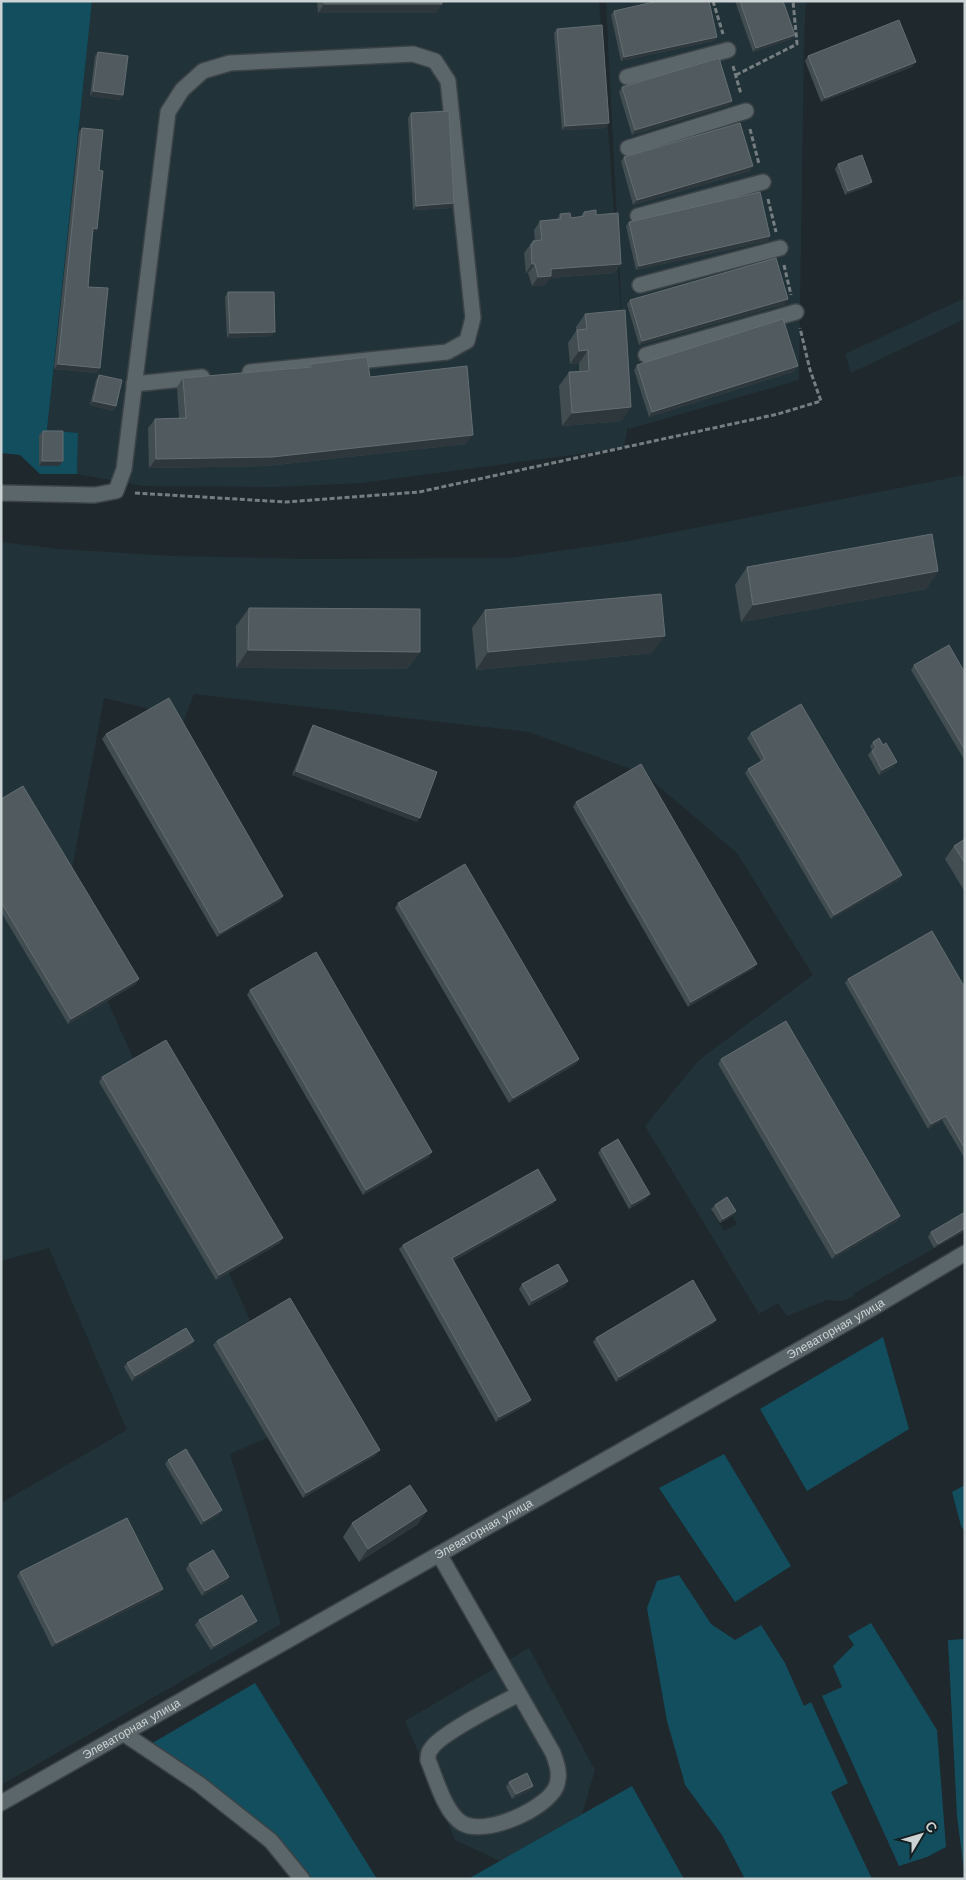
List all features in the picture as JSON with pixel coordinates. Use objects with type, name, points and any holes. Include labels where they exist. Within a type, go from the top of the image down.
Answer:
[{"type":"street","points":[[627,77],[728,50]]},
{"type":"street","points":[[1,493],[95,495],[116,492],[124,469],[168,112],[182,90],[203,71],[230,63],[413,54],[435,61],[448,81],[473,318],[467,341],[447,352],[232,374]]},
{"type":"street","points":[[628,148],[746,111]]},
{"type":"street","points":[[638,216],[763,182]]},
{"type":"street","points":[[640,285],[780,248]]},
{"type":"street","points":[[646,355],[796,312]]},
{"type":"street","points":[[134,384],[212,376]]},
{"type":"street","name":"Элеваторная улица","points":[[1,1803],[965,1254]]},
{"type":"street","points":[[439,1554],[553,1753],[558,1767],[559,1778],[556,1787],[538,1806],[499,1825],[472,1827],[457,1819],[447,1806],[428,1760],[428,1754],[431,1748],[445,1735],[519,1694]]},
{"type":"street","points":[[123,1733],[199,1784],[271,1841],[302,1879]]},
{"type":"path","points":[[116,492],[286,502],[419,492],[778,414],[821,402],[810,370],[746,111],[713,1]]},
{"type":"path","points":[[736,75],[797,44],[793,1]]},
{"type":"shaded area","points":[[1,1],[92,1],[47,430],[78,433],[77,474],[40,474],[20,455],[1,453]]},
{"type":"shaded area","points":[[92,1],[599,1],[623,341],[606,1],[806,1],[799,380],[629,429],[628,426],[624,448],[361,483],[275,487],[144,486],[77,474],[78,433],[47,430]]},
{"type":"shaded area","points":[[965,298],[965,319],[851,373],[845,354]]},
{"type":"shaded area","points":[[965,475],[965,1231],[853,1294],[854,1296],[850,1298],[842,1301],[827,1300],[787,1316],[778,1303],[759,1314],[645,1126],[699,1060],[813,975],[737,853],[644,774],[529,732],[194,694],[183,723],[163,712],[104,698],[65,906],[297,1425],[230,1454],[281,1624],[1,1785],[1,1503],[127,1430],[49,1248],[1,1261],[1,542],[58,549],[173,556],[307,559],[509,558],[623,542]],"holes":[[[724,1202],[737,1224],[724,1231],[711,1210]]]},
{"type":"shaded area","points":[[883,1337],[909,1429],[807,1491],[760,1409]]},
{"type":"shaded area","points":[[724,1454],[791,1566],[735,1602],[659,1488]]},
{"type":"shaded area","points":[[965,1485],[965,1532],[961,1526],[952,1492]]},
{"type":"shaded area","points":[[679,1575],[711,1624],[735,1640],[761,1625],[785,1663],[804,1706],[811,1702],[848,1783],[831,1792],[872,1879],[745,1879],[722,1835],[685,1785],[667,1721],[647,1608],[657,1581]]},
{"type":"shaded area","points":[[871,1623],[937,1730],[946,1847],[927,1857],[899,1866],[822,1696],[842,1687],[833,1666],[854,1645],[848,1636]]},
{"type":"shaded area","points":[[965,1639],[965,1878],[957,1816],[948,1640]]},
{"type":"shaded area","points":[[529,1648],[595,1770],[582,1814],[500,1861],[455,1840],[405,1721]]},
{"type":"shaded area","points":[[255,1683],[377,1879],[307,1879],[144,1748]]},
{"type":"shaded area","points":[[632,1786],[684,1879],[468,1879]]},
{"type":"building","points":[[324,1],[442,1],[442,4],[324,4]]},
{"type":"building","points":[[658,1],[709,1],[717,37],[624,57],[614,11]]},
{"type":"building","points":[[740,1],[783,1],[795,35],[756,48]]},
{"type":"building","points":[[899,20],[916,62],[825,98],[808,56]]},
{"type":"building","points":[[602,25],[609,123],[565,126],[557,29]]},
{"type":"building","points":[[98,52],[128,56],[123,95],[93,91]]},
{"type":"building","points":[[719,58],[732,101],[635,130],[622,87]]},
{"type":"building","points":[[449,111],[454,203],[416,206],[411,113]]},
{"type":"building","points":[[740,123],[753,166],[637,200],[624,157]]},
{"type":"building","points":[[82,128],[103,130],[99,170],[103,171],[97,229],[93,228],[88,287],[108,288],[100,368],[58,364]]},
{"type":"building","points":[[862,155],[872,182],[848,191],[838,164]]},
{"type":"building","points":[[760,192],[770,236],[639,266],[629,222]]},
{"type":"building","points":[[596,210],[596,215],[618,213],[621,264],[551,269],[551,276],[538,277],[535,264],[532,264],[531,244],[533,244],[533,241],[542,240],[540,221],[561,219],[560,214],[570,213],[571,218],[584,216],[584,212]]},
{"type":"building","points":[[776,258],[788,299],[642,341],[630,300]]},
{"type":"building","points":[[228,292],[274,292],[275,332],[230,333]]},
{"type":"building","points":[[625,310],[631,407],[572,413],[569,372],[589,371],[588,350],[579,351],[577,330],[587,329],[585,314]]},
{"type":"building","points":[[783,319],[798,366],[652,412],[637,365]]},
{"type":"building","points":[[367,357],[370,377],[467,366],[473,435],[272,457],[156,459],[155,419],[186,418],[183,378],[311,367],[311,364]]},
{"type":"building","points":[[99,375],[122,380],[116,406],[93,401]]},
{"type":"building","points":[[43,431],[63,431],[63,461],[42,461]]},
{"type":"building","points":[[932,534],[938,571],[753,605],[747,567]]},
{"type":"building","points":[[661,594],[665,636],[488,652],[485,610]]},
{"type":"building","points":[[249,608],[420,609],[420,652],[248,650]]},
{"type":"building","points":[[949,645],[965,673],[965,750],[914,665]]},
{"type":"building","points":[[169,698],[283,896],[220,933],[106,734]]},
{"type":"building","points":[[801,704],[902,875],[834,915],[748,769],[765,759],[751,733]]},
{"type":"building","points":[[313,725],[437,772],[420,818],[296,771]]},
{"type":"building","points":[[879,738],[883,745],[886,743],[897,762],[882,770],[872,751],[876,748],[873,742]]},
{"type":"building","points":[[641,764],[757,964],[691,1002],[576,802]]},
{"type":"building","points":[[23,786],[139,979],[71,1019],[1,902],[1,799]]},
{"type":"building","points":[[965,839],[965,863],[954,846]]},
{"type":"building","points":[[465,864],[579,1059],[513,1098],[398,903]]},
{"type":"building","points":[[932,931],[965,988],[965,1149],[946,1116],[931,1124],[848,979]]},
{"type":"building","points":[[316,952],[432,1152],[366,1190],[250,990]]},
{"type":"building","points":[[786,1021],[900,1216],[836,1254],[721,1059]]},
{"type":"building","points":[[166,1040],[283,1238],[219,1275],[102,1077]]},
{"type":"building","points":[[618,1139],[650,1194],[632,1204],[601,1149]]},
{"type":"building","points":[[538,1169],[556,1200],[452,1258],[531,1400],[499,1417],[403,1245]]},
{"type":"building","points":[[727,1197],[736,1211],[723,1219],[715,1205]]},
{"type":"building","points":[[965,1212],[965,1228],[938,1244],[931,1232]]},
{"type":"building","points":[[558,1264],[568,1281],[532,1301],[522,1284]]},
{"type":"building","points":[[693,1280],[716,1320],[619,1377],[596,1338]]},
{"type":"building","points":[[290,1298],[380,1450],[306,1493],[217,1341]]},
{"type":"building","points":[[186,1328],[194,1341],[135,1376],[127,1363]]},
{"type":"building","points":[[186,1449],[222,1510],[204,1521],[168,1460]]},
{"type":"building","points":[[410,1485],[427,1511],[368,1549],[352,1523]]},
{"type":"building","points":[[127,1518],[163,1589],[56,1643],[20,1572]]},
{"type":"building","points":[[213,1550],[229,1577],[205,1591],[189,1564]]},
{"type":"building","points":[[242,1595],[257,1621],[214,1646],[199,1620]]},
{"type":"building","points":[[527,1773],[533,1786],[516,1794],[509,1782]]}]
